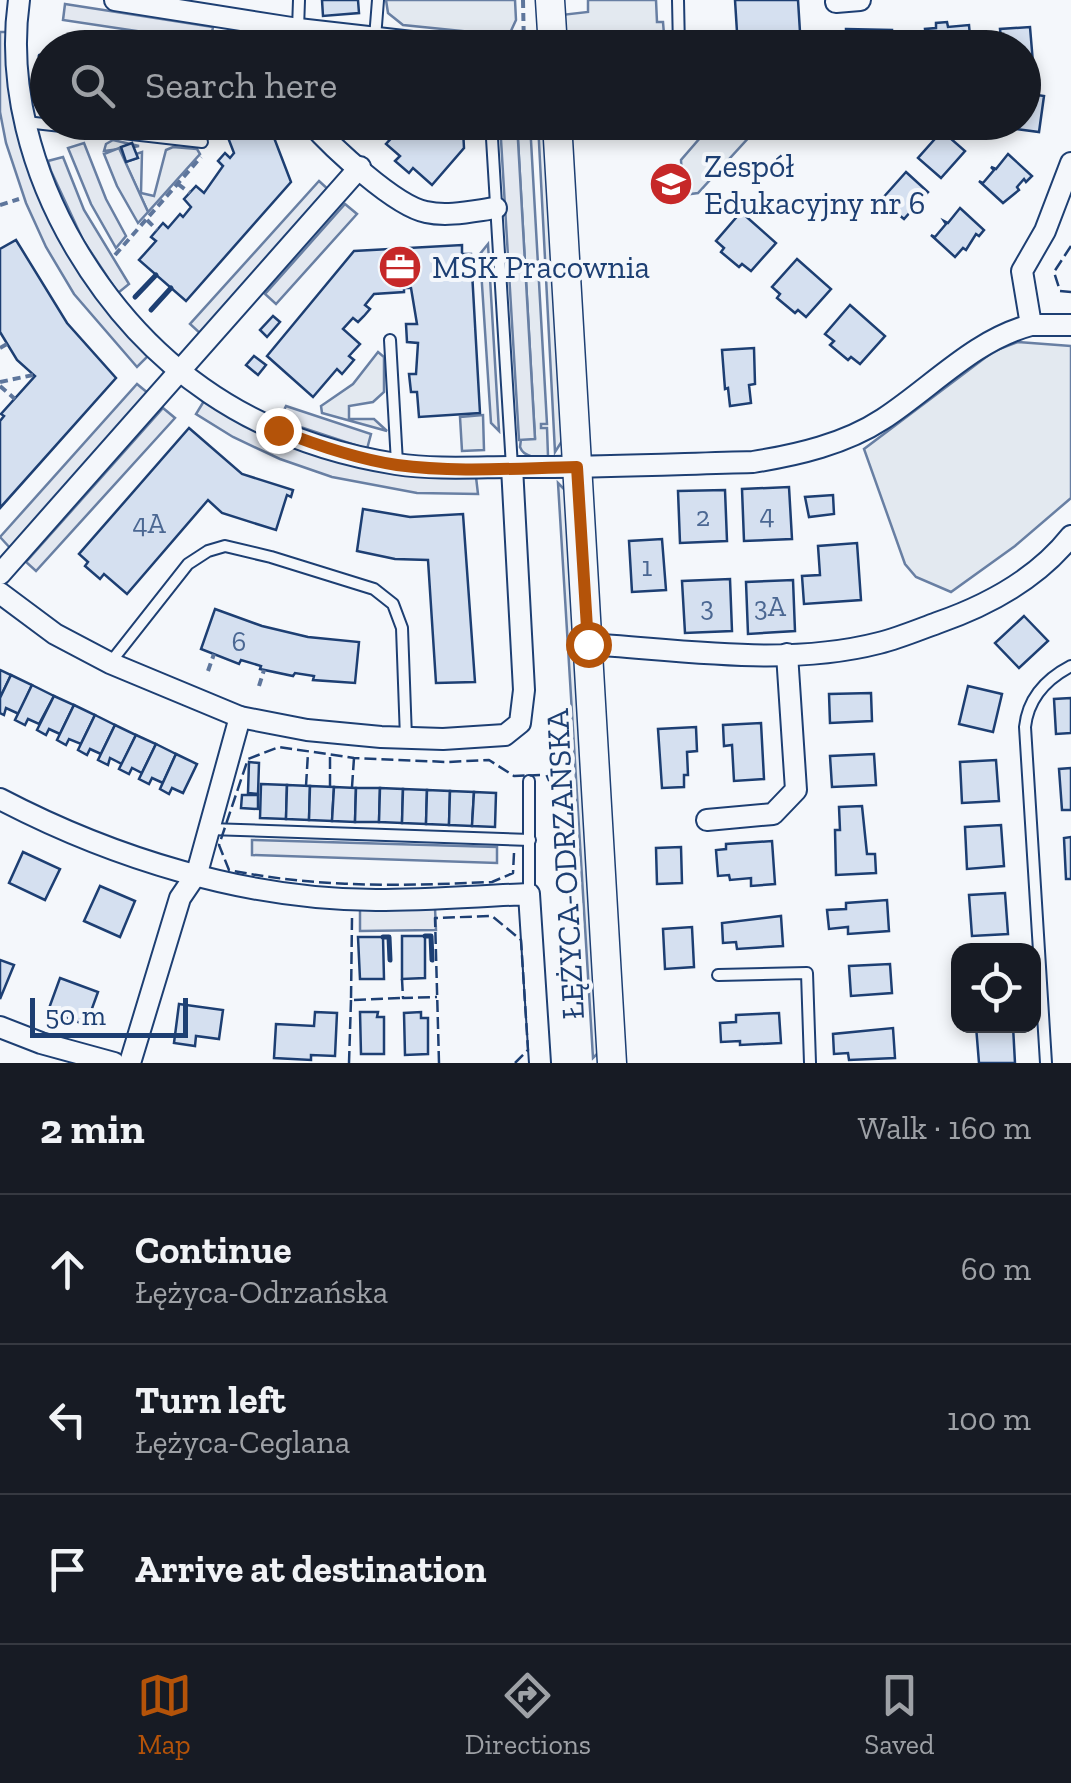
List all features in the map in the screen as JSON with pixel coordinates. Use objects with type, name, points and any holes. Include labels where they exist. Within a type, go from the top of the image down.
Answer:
[{"type":"main road","points":[[550,0],[551,30]]},
{"type":"main road","name":"ŁĘŻYCA-ODRZAŃSKA","points":[[558,140],[612,1063]]},
{"type":"street","points":[[18,0],[17,81],[30,136]]},
{"type":"street","points":[[115,0],[138,1],[262,30]]},
{"type":"street","points":[[836,2],[860,0]]},
{"type":"street","points":[[31,140],[45,187],[83,261],[131,328],[177,372],[278,430],[314,444],[397,464],[577,467],[752,462],[788,456],[845,439],[880,421],[983,345],[1007,332],[1032,325],[1071,325]]},
{"type":"street","points":[[330,140],[412,208],[436,214],[496,208]]},
{"type":"street","points":[[1032,325],[1022,271],[1045,231],[1071,163]]},
{"type":"street","points":[[0,574],[360,167]]},
{"type":"street","points":[[0,593],[55,634],[110,663],[240,717],[307,730],[406,738],[505,735],[520,724],[524,690],[512,468]]},
{"type":"street","points":[[588,644],[787,654],[878,644],[964,614],[1006,592],[1052,560],[1071,536]]},
{"type":"street","points":[[707,820],[773,814],[796,790],[787,654]]},
{"type":"street","points":[[130,1063],[180,898],[198,874],[240,717]]},
{"type":"street","points":[[0,799],[40,820],[133,855],[247,886],[365,900],[530,894],[540,1063]]},
{"type":"street","points":[[0,1027],[114,1063]]},
{"type":"lane","points":[[297,30],[299,0]]},
{"type":"lane","points":[[376,30],[378,0]]},
{"type":"lane","points":[[678,0],[679,30]]},
{"type":"lane","points":[[26,122],[30,123]]},
{"type":"lane","points":[[167,140],[206,145]]},
{"type":"lane","points":[[492,140],[512,468]]},
{"type":"lane","points":[[390,340],[397,464]]},
{"type":"lane","points":[[110,663],[188,564],[198,557],[225,546],[271,556],[374,589],[393,604],[402,628],[406,738]]},
{"type":"lane","points":[[1046,1063],[1025,728],[1034,698],[1046,683],[1071,666]]},
{"type":"lane","points":[[529,782],[530,894]]},
{"type":"lane","points":[[209,829],[530,840]]},
{"type":"lane","points":[[718,975],[807,973],[810,1063]]},
{"type":"path","points":[[523,0],[524,30]]},
{"type":"path","points":[[115,255],[178,184],[206,145]]},
{"type":"path","points":[[178,184],[190,193]]},
{"type":"path","points":[[0,205],[19,199]]},
{"type":"path","points":[[146,220],[157,230]]},
{"type":"path","points":[[0,348],[7,344]]},
{"type":"path","points":[[0,384],[33,375]]},
{"type":"path","points":[[0,384],[15,398]]},
{"type":"path","points":[[208,671],[214,654]]},
{"type":"path","points":[[260,686],[264,670]]},
{"type":"shaded area","points":[[386,0],[515,0],[516,20],[511,30],[452,30],[403,25],[388,13]]},
{"type":"shaded area","points":[[588,0],[656,0],[657,22],[663,22],[664,30],[562,30],[561,15],[588,12]]},
{"type":"shaded area","points":[[65,4],[213,27],[130,30],[63,20]]},
{"type":"shaded area","points":[[0,32],[8,32],[47,214],[88,286],[148,356],[137,367],[74,294],[46,247],[26,203],[0,112]]},
{"type":"shaded area","points":[[113,140],[130,144],[121,148],[126,162],[142,152],[141,193],[154,196],[166,150],[197,149],[200,154],[148,212],[119,149],[104,151]]},
{"type":"shaded area","points":[[501,140],[518,140],[535,439],[519,440]]},
{"type":"shaded area","points":[[518,140],[531,140],[547,424],[541,424],[541,428],[547,428],[548,456],[522,451],[521,439],[535,438]]},
{"type":"shaded area","points":[[539,140],[548,140],[564,438],[555,452]]},
{"type":"shaded area","points":[[698,140],[746,140],[698,193],[683,195],[681,160]]},
{"type":"shaded area","points":[[84,143],[126,236],[116,248],[91,204],[68,148]]},
{"type":"shaded area","points":[[119,148],[148,212],[138,223],[104,154]]},
{"type":"shaded area","points":[[63,157],[84,210],[129,284],[118,293],[83,240],[51,171],[48,161]]},
{"type":"shaded area","points":[[319,181],[330,191],[202,335],[190,324]]},
{"type":"shaded area","points":[[345,204],[357,214],[276,304],[265,294]]},
{"type":"shaded area","points":[[488,244],[499,431],[491,423],[480,254]]},
{"type":"shaded area","points":[[1018,342],[1071,346],[1071,498],[1015,546],[951,592],[916,577],[905,564],[864,449],[994,351]]},
{"type":"shaded area","points":[[378,352],[384,357],[384,392],[373,402],[349,406],[349,419],[374,419],[387,431],[322,413],[321,406],[353,384]]},
{"type":"shaded area","points":[[137,384],[149,394],[11,549],[0,537]]},
{"type":"shaded area","points":[[204,401],[287,445],[331,460],[393,473],[476,477],[478,494],[417,493],[332,477],[233,437],[196,414]]},
{"type":"shaded area","points":[[286,406],[371,434],[367,449],[279,420]]},
{"type":"shaded area","points":[[163,408],[175,418],[36,571],[26,562]]},
{"type":"shaded area","points":[[483,415],[484,450],[462,451],[460,417]]},
{"type":"shaded area","points":[[558,483],[566,491],[599,1052],[593,1058]]},
{"type":"shaded area","points":[[252,840],[497,847],[497,863],[252,855]]},
{"type":"shaded area","points":[[435,908],[436,930],[360,931],[360,909]]},
{"type":"building","points":[[322,0],[358,0],[359,13],[323,16]]},
{"type":"building","points":[[735,0],[798,0],[800,30],[737,30]]},
{"type":"building","points":[[947,22],[948,27],[969,25],[969,30],[925,30],[936,28],[936,23]]},
{"type":"building","points":[[229,140],[275,140],[291,182],[186,301],[139,260],[156,241],[151,237],[163,223],[168,228],[191,207],[184,199],[196,186],[204,193],[223,166],[218,161],[225,153],[230,158],[234,153]]},
{"type":"building","points":[[390,140],[464,140],[464,148],[432,185],[413,168],[409,173],[395,161],[400,156],[386,144]]},
{"type":"building","points":[[934,140],[952,140],[965,151],[941,178],[918,158]]},
{"type":"building","points":[[132,143],[138,158],[126,162],[121,147]]},
{"type":"building","points":[[1008,154],[1032,176],[1026,182],[1024,179],[1017,187],[1019,190],[1003,203],[979,181],[983,183],[994,170],[991,167],[996,169]]},
{"type":"building","points":[[906,172],[928,192],[904,219],[881,200]]},
{"type":"building","points":[[960,208],[984,230],[955,257],[931,235],[935,237],[946,224],[944,221],[948,223]]},
{"type":"building","points":[[741,212],[776,243],[751,271],[742,264],[739,267],[721,252],[724,248],[716,241]]},
{"type":"building","points":[[16,240],[67,323],[116,378],[0,508],[0,421],[4,416],[1,414],[35,376],[17,360],[0,332],[0,249]]},
{"type":"building","points":[[462,245],[462,254],[471,254],[480,413],[419,417],[417,392],[411,392],[409,374],[416,374],[418,343],[407,342],[406,324],[417,324],[411,288],[374,294],[365,305],[370,309],[364,316],[358,322],[353,318],[343,329],[360,344],[349,356],[354,360],[342,374],[337,369],[313,397],[267,356],[354,251]]},
{"type":"building","points":[[797,259],[831,289],[806,317],[777,298],[780,294],[772,287]]},
{"type":"building","points":[[850,305],[885,336],[860,364],[851,357],[848,360],[830,345],[834,341],[825,334]]},
{"type":"building","points":[[273,316],[280,322],[267,337],[260,330]]},
{"type":"building","points":[[754,348],[751,403],[730,406],[722,350]]},
{"type":"building","points":[[254,356],[266,365],[258,375],[246,365]]},
{"type":"building","points":[[189,428],[242,474],[293,490],[291,497],[287,495],[276,530],[222,513],[208,500],[127,594],[104,574],[100,579],[85,566],[88,562],[79,554]]},
{"type":"building","points":[[789,487],[792,539],[744,541],[742,489]]},
{"type":"building","points":[[725,490],[727,541],[680,543],[678,491]]},
{"type":"building","points":[[833,495],[834,514],[809,517],[805,497]]},
{"type":"building","points":[[363,509],[410,517],[463,514],[475,682],[436,683],[428,560],[395,559],[357,551]]},
{"type":"building","points":[[662,539],[666,590],[632,592],[629,541]]},
{"type":"building","points":[[857,543],[861,600],[804,604],[802,576],[820,575],[818,546]]},
{"type":"building","points":[[730,579],[732,631],[685,633],[682,581]]},
{"type":"building","points":[[793,580],[795,631],[748,634],[746,582]]},
{"type":"building","points":[[215,609],[308,637],[359,642],[355,683],[313,680],[314,676],[260,669],[261,666],[241,660],[239,664],[201,649]]},
{"type":"building","points":[[1024,616],[1048,641],[1019,668],[995,643]]},
{"type":"building","points":[[0,670],[11,675],[0,698]]},
{"type":"building","points":[[11,675],[32,685],[19,714],[6,708],[4,715],[0,713],[0,698]]},
{"type":"building","points":[[32,685],[54,696],[39,724],[28,719],[25,725],[15,720]]},
{"type":"building","points":[[968,686],[1002,694],[993,732],[959,724]]},
{"type":"building","points":[[871,693],[872,721],[830,723],[829,694]]},
{"type":"building","points":[[54,696],[74,705],[60,734],[49,729],[46,735],[37,730]]},
{"type":"building","points":[[1071,698],[1071,733],[1056,734],[1054,699]]},
{"type":"building","points":[[74,705],[95,715],[81,744],[69,739],[66,745],[57,740]]},
{"type":"building","points":[[95,715],[115,725],[101,754],[90,749],[87,755],[78,750]]},
{"type":"building","points":[[761,723],[764,779],[734,781],[732,745],[724,746],[723,725]]},
{"type":"building","points":[[115,725],[136,735],[122,764],[110,758],[108,765],[98,760]]},
{"type":"building","points":[[696,727],[697,751],[687,752],[684,787],[662,788],[658,729]]},
{"type":"building","points":[[136,735],[156,744],[142,773],[132,768],[129,774],[119,769]]},
{"type":"building","points":[[156,744],[176,754],[163,783],[152,778],[149,784],[139,779]]},
{"type":"building","points":[[176,754],[197,764],[183,793],[172,788],[169,794],[160,789]]},
{"type":"building","points":[[874,754],[876,785],[832,787],[830,756]]},
{"type":"building","points":[[996,760],[999,801],[962,803],[960,762]]},
{"type":"building","points":[[249,762],[259,763],[258,794],[248,793]]},
{"type":"building","points":[[1071,768],[1071,810],[1062,810],[1059,769]]},
{"type":"building","points":[[261,784],[287,785],[286,819],[260,818]]},
{"type":"building","points":[[287,785],[310,786],[309,820],[286,819]]},
{"type":"building","points":[[310,786],[334,787],[332,821],[309,820]]},
{"type":"building","points":[[334,787],[356,788],[355,822],[332,821]]},
{"type":"building","points":[[356,788],[380,788],[379,822],[355,822]]},
{"type":"building","points":[[380,788],[403,789],[402,823],[379,822]]},
{"type":"building","points":[[403,789],[427,790],[426,824],[402,823]]},
{"type":"building","points":[[427,790],[450,791],[449,825],[426,824]]},
{"type":"building","points":[[450,791],[474,792],[472,826],[449,825]]},
{"type":"building","points":[[474,792],[496,793],[495,827],[472,826]]},
{"type":"building","points":[[242,795],[258,795],[258,809],[241,808]]},
{"type":"building","points":[[862,806],[867,854],[875,854],[876,873],[836,875],[839,807]]},
{"type":"building","points":[[1001,825],[1004,866],[967,869],[965,827]]},
{"type":"building","points":[[1071,837],[1071,879],[1066,879],[1064,838]]},
{"type":"building","points":[[772,841],[775,884],[751,886],[751,878],[730,880],[729,875],[718,876],[716,850],[726,849],[726,844]]},
{"type":"building","points":[[681,847],[682,883],[657,884],[656,848]]},
{"type":"building","points":[[23,852],[60,869],[45,900],[9,883]]},
{"type":"building","points":[[100,886],[135,901],[120,937],[84,921]]},
{"type":"building","points":[[1005,893],[1008,934],[972,936],[969,895]]},
{"type":"building","points":[[887,900],[889,931],[848,934],[848,927],[829,929],[827,910],[846,909],[846,903]]},
{"type":"building","points":[[781,916],[783,946],[737,949],[736,942],[723,943],[722,923]]},
{"type":"building","points":[[692,927],[694,967],[665,969],[663,929]]},
{"type":"building","points":[[402,936],[425,936],[425,978],[402,979]]},
{"type":"building","points":[[358,937],[383,937],[384,979],[360,979]]},
{"type":"building","points":[[0,960],[14,965],[0,999]]},
{"type":"building","points":[[890,964],[892,993],[851,996],[849,966]]},
{"type":"building","points":[[60,978],[98,992],[86,1025],[48,1011]]},
{"type":"building","points":[[179,1004],[223,1010],[219,1039],[196,1036],[195,1046],[174,1043]]},
{"type":"building","points":[[315,1012],[337,1013],[335,1056],[311,1055],[311,1060],[274,1058],[276,1024],[314,1026]]},
{"type":"building","points":[[360,1012],[378,1012],[377,1017],[384,1017],[384,1054],[361,1054]]},
{"type":"building","points":[[421,1012],[421,1018],[428,1018],[428,1054],[405,1055],[404,1013]]},
{"type":"building","points":[[779,1013],[781,1043],[721,1042],[720,1023],[736,1022],[736,1015]]},
{"type":"building","points":[[893,1028],[895,1058],[849,1060],[848,1053],[834,1054],[833,1034]]},
{"type":"building","points":[[977,1033],[1013,1033],[1015,1063],[979,1063]]},
{"type":"fence","points":[[1071,246],[1054,272],[1060,291],[1071,292]]},
{"type":"fence","points":[[514,853],[513,873],[492,882],[360,884],[229,870],[219,845],[248,759],[279,747],[354,758],[489,760],[514,776],[540,775]]},
{"type":"fence","points":[[306,786],[308,753]]},
{"type":"fence","points":[[330,755],[330,786]]},
{"type":"fence","points":[[352,787],[354,758]]},
{"type":"fence","points":[[439,1063],[435,918],[492,916],[521,940],[528,1050],[515,1063]]},
{"type":"fence","points":[[352,918],[351,1000],[403,998]]},
{"type":"fence","points":[[402,979],[403,998],[437,997]]},
{"type":"fence","points":[[349,1063],[351,1000]]},
{"type":"wall","points":[[135,297],[156,275]]},
{"type":"wall","points":[[151,310],[171,288]]},
{"type":"wall","points":[[425,936],[431,936],[432,960]]},
{"type":"wall","points":[[383,937],[389,937],[390,960]]},
{"type":"place","name":"Zespół Edukacyjny nr 6","points":[[671,184]]},
{"type":"place","name":"MSK Pracownia","points":[[400,267]]},
{"type":"route","points":[[278,430],[314,444],[397,464],[482,469],[577,467],[588,644]]}]
